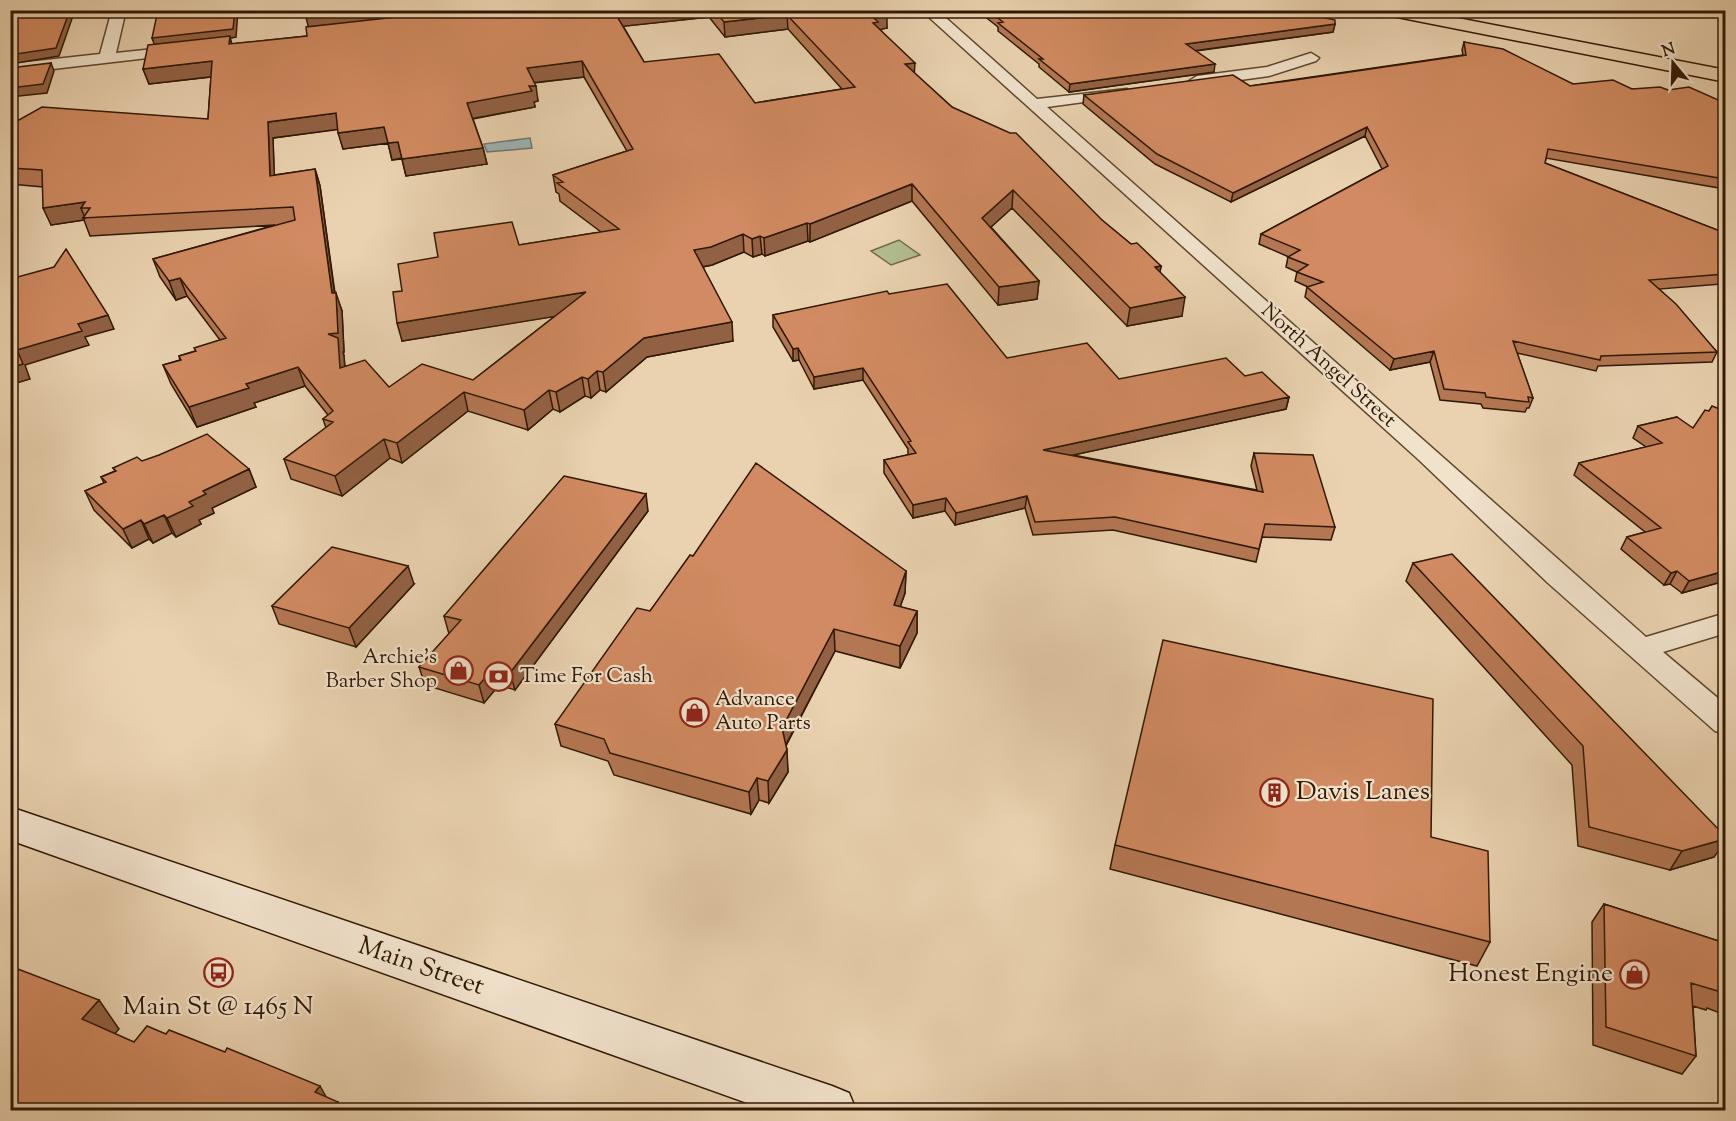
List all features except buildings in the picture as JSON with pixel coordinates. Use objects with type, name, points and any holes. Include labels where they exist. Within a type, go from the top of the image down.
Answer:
[{"type":"highway","points":[[1387,10],[1725,76]]},
{"type":"main road","name":"Main Street","points":[[10,823],[832,1110]]},
{"type":"street","points":[[106,58],[119,10]]},
{"type":"street","name":"North Angel Street","points":[[928,10],[1036,104],[1725,723]]},
{"type":"street","points":[[10,69],[200,48]]},
{"type":"street","points":[[1183,83],[1269,71],[1311,58]]},
{"type":"street","points":[[1036,104],[1138,90]]},
{"type":"street","points":[[1640,649],[1725,623]]},
{"type":"green space","points":[[899,240],[920,255],[891,265],[871,251]]},
{"type":"water","points":[[530,138],[532,148],[487,152],[484,144]]},
{"type":"place","name":"Archie's Barber Shop","points":[[458,670]]},
{"type":"place","name":"Time For Cash","points":[[499,677]]},
{"type":"place","name":"Advance Auto Parts","points":[[694,712]]},
{"type":"place","name":"Davis Lanes","points":[[1275,792]]},
{"type":"place","name":"Main St @ 1465 N","points":[[218,973]]},
{"type":"place","name":"Honest Engine","points":[[1634,974]]}]
